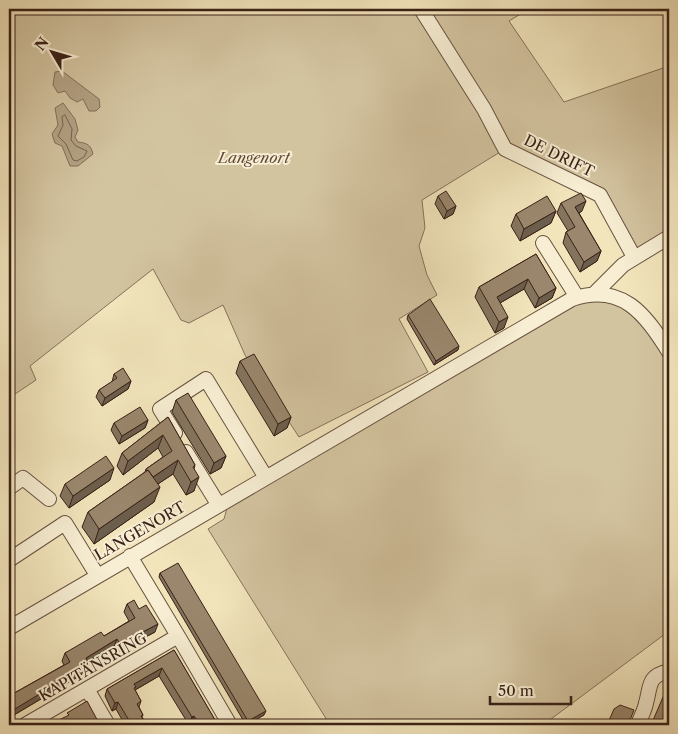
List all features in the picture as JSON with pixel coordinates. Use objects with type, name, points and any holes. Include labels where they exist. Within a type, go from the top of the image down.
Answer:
[{"type":"street","name":"DE DRIFT","points":[[421,9],[484,109],[505,149],[600,196],[634,257]]},
{"type":"street","points":[[669,236],[634,257],[612,274],[599,295],[618,298],[644,314],[669,352]]},
{"type":"street","points":[[543,243],[577,298]]},
{"type":"street","name":"LANGENORT","points":[[9,628],[554,308],[577,298],[599,295]]},
{"type":"street","points":[[218,504],[160,409],[206,379],[265,476]]},
{"type":"street","points":[[9,488],[24,478],[49,499]]},
{"type":"street","points":[[9,560],[65,523],[97,575]]},
{"type":"street","points":[[130,556],[230,725]]},
{"type":"street","name":"KAPITÄNSRING","points":[[26,725],[178,636]]},
{"type":"street","points":[[638,725],[647,702],[648,686],[660,673],[669,671]]},
{"type":"street","points":[[87,689],[108,725]]},
{"type":"green space","name":"Langenort","points":[[9,9],[529,9],[509,21],[564,102],[669,66],[669,240],[634,262],[598,200],[505,149],[422,200],[425,228],[419,246],[427,275],[437,295],[399,319],[428,372],[299,437],[245,355],[223,305],[189,323],[181,320],[153,269],[30,366],[36,380],[9,398]]},
{"type":"green space","points":[[596,300],[612,302],[628,311],[645,326],[669,365],[669,631],[543,725],[330,725],[208,529],[224,519],[227,508],[574,304]]},
{"type":"water","points":[[62,71],[99,99],[100,107],[96,111],[89,111],[83,99],[77,102],[70,98],[65,91],[58,93],[53,85],[55,72]]},
{"type":"water","points":[[63,103],[75,119],[78,130],[75,137],[78,142],[90,147],[93,154],[78,166],[70,166],[62,146],[55,143],[52,134],[58,125],[55,108]]},
{"type":"building","points":[[446,191],[456,206],[447,211],[438,196]]},
{"type":"building","points":[[581,193],[586,201],[575,207],[601,251],[584,262],[566,232],[575,227],[561,203]]},
{"type":"building","points":[[547,196],[556,211],[524,229],[516,214]]},
{"type":"building","points":[[536,254],[556,288],[539,298],[528,279],[497,297],[508,317],[499,322],[479,287]]},
{"type":"building","points":[[430,299],[459,346],[436,361],[408,315]]},
{"type":"building","points":[[254,354],[291,417],[278,424],[240,361]]},
{"type":"building","points":[[123,368],[131,381],[105,398],[99,390],[117,378],[114,374]]},
{"type":"building","points":[[188,393],[226,456],[214,463],[176,400]]},
{"type":"building","points":[[140,407],[148,420],[122,436],[114,423]]},
{"type":"building","points":[[168,417],[195,465],[193,467],[199,477],[191,482],[178,460],[153,477],[147,471],[146,469],[172,451],[163,435],[128,461],[122,453]]},
{"type":"building","points":[[106,456],[114,468],[73,496],[65,484]]},
{"type":"building","points":[[148,470],[160,487],[99,529],[88,512]]},
{"type":"building","points":[[178,563],[266,711],[248,721],[160,573]]},
{"type":"building","points":[[134,600],[139,609],[146,605],[158,624],[120,644],[117,639],[86,658],[88,662],[83,665],[84,667],[10,712],[9,696],[70,662],[65,653],[101,632],[104,636],[135,618],[127,604]]},
{"type":"building","points":[[174,650],[218,725],[200,725],[194,716],[192,717],[162,668],[134,684],[136,687],[134,688],[141,701],[137,704],[143,715],[141,716],[147,725],[128,725],[130,722],[118,702],[115,703],[107,689]]},
{"type":"building","points":[[669,683],[669,725],[651,725]]},
{"type":"building","points":[[87,701],[100,725],[49,725],[69,715],[67,713]]},
{"type":"building","points":[[620,705],[634,710],[628,725],[607,725],[614,709]]}]
